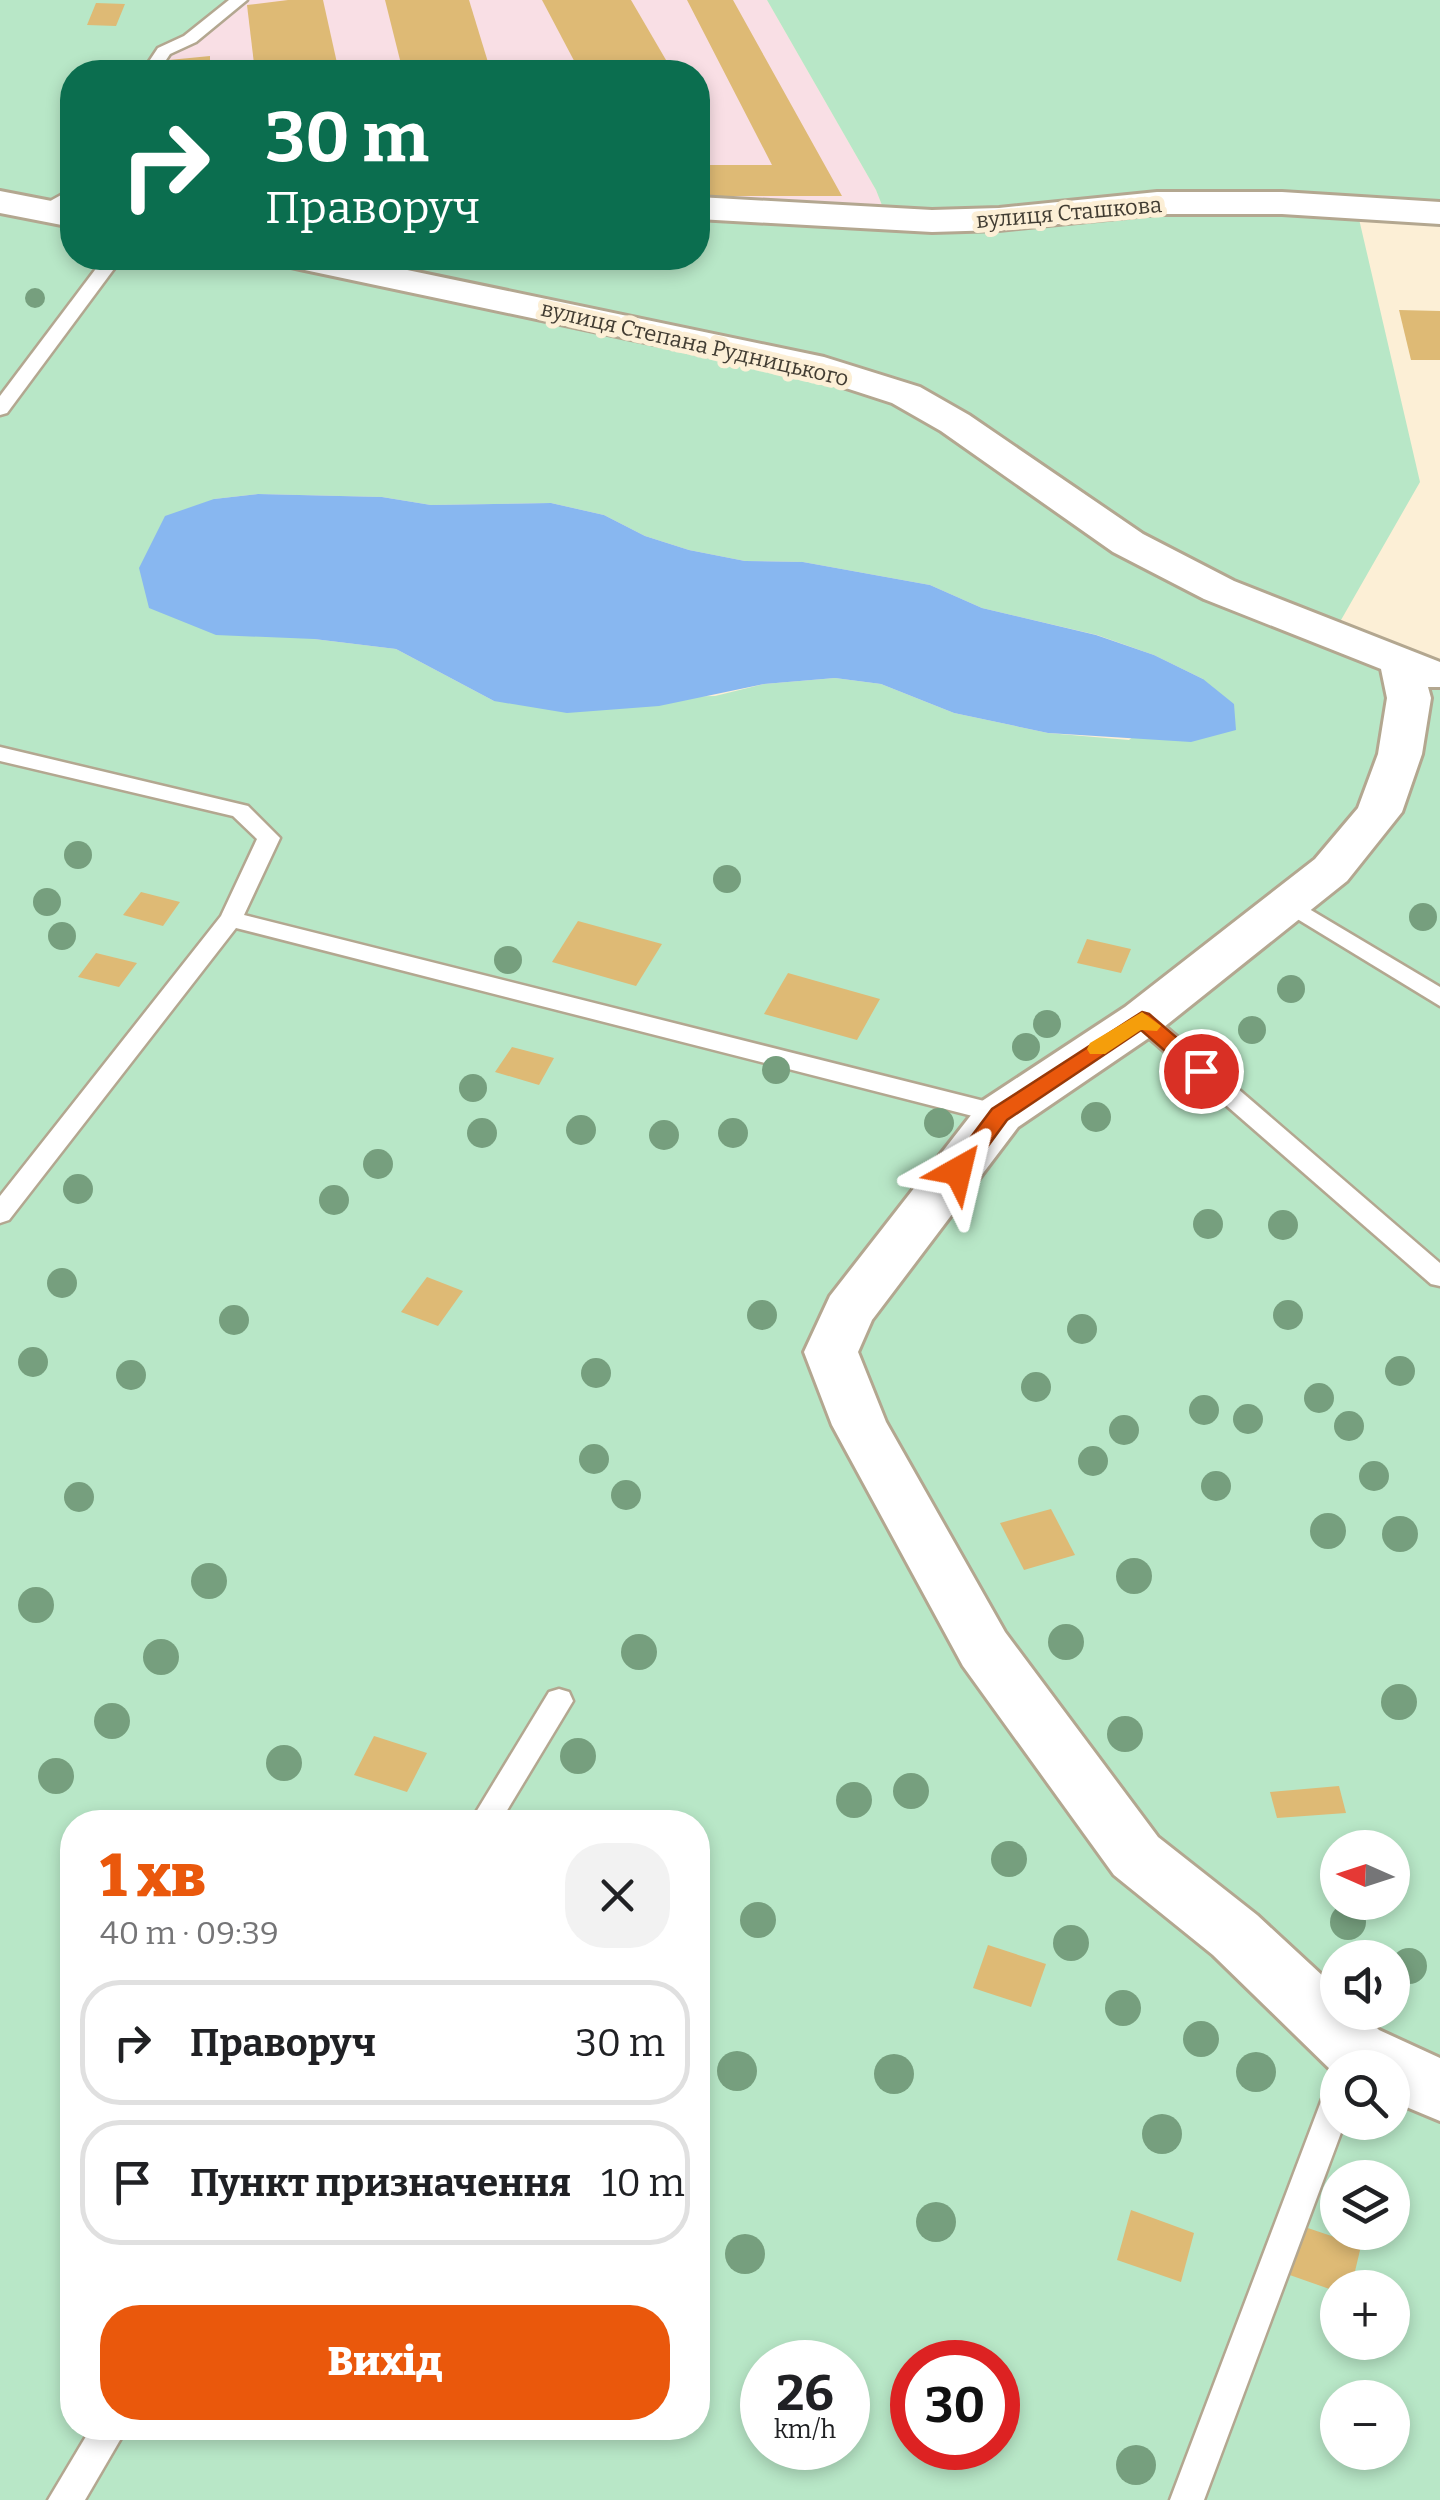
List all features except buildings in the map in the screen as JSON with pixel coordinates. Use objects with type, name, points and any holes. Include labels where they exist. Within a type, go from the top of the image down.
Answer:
[{"type":"street","points":[[0,202],[60,206]]},
{"type":"street","name":"вулиця Сташкова","points":[[710,209],[932,220],[999,220],[1174,203],[1319,204],[1440,213]]},
{"type":"street","name":"вулиця Степана Рудницького","points":[[357,270],[824,368],[906,395],[955,423],[1128,543],[1219,590],[1420,670]]},
{"type":"street","points":[[1345,2050],[1235,1936],[1136,1856],[984,1648],[860,1424],[831,1352],[849,1310],[1000,1114],[1142,1019],[1331,870],[1379,812],[1400,754],[1409,698],[1420,670]]},
{"type":"street","points":[[1410,2082],[1440,2090]]},
{"type":"lane","points":[[158,60],[164,52],[190,38],[239,0]]},
{"type":"lane","points":[[0,409],[104,270]]},
{"type":"lane","points":[[0,754],[240,811],[269,838],[230,920],[0,1214]]},
{"type":"lane","points":[[1289,904],[1440,998]]},
{"type":"lane","points":[[230,920],[1000,1114]]},
{"type":"lane","points":[[1142,1019],[1440,1277]]},
{"type":"lane","points":[[491,1810],[559,1701]]},
{"type":"lane","points":[[1188,2500],[1337,2140]]},
{"type":"lane","points":[[66,2500],[103,2440]]},
{"type":"shaded area","points":[[239,0],[767,0],[876,190],[887,219],[710,209],[710,60],[165,60]]},
{"type":"green space","points":[[0,0],[239,0],[164,51],[158,60],[60,60],[60,201],[45,210],[60,213],[60,270],[710,270],[710,209],[887,218],[876,190],[767,0],[1440,0],[1440,213],[1356,206],[1420,482],[1333,634],[1440,677],[1440,2500],[0,2500]],"holes":[[[258,494],[382,497],[431,505],[551,503],[604,515],[645,536],[689,550],[745,561],[803,562],[930,585],[982,608],[1097,635],[1154,655],[1203,679],[1129,740],[1048,733],[954,713],[881,684],[835,678],[764,684],[715,696],[494,701],[396,649],[314,639],[214,499]]]},
{"type":"water","points":[[258,494],[382,497],[431,505],[551,503],[604,515],[645,536],[689,550],[745,561],[803,562],[930,585],[982,608],[1096,635],[1154,655],[1203,679],[1234,704],[1236,730],[1191,742],[1048,733],[954,713],[881,684],[835,678],[764,684],[659,706],[567,713],[494,701],[396,649],[314,639],[216,635],[149,608],[139,568],[165,516],[214,499]]},
{"type":"slow traffic","points":[[1098,1049],[1142,1019],[1150,1026]]},
{"type":"route","points":[[958,1171],[1000,1114],[1142,1019],[1201,1071]]}]
